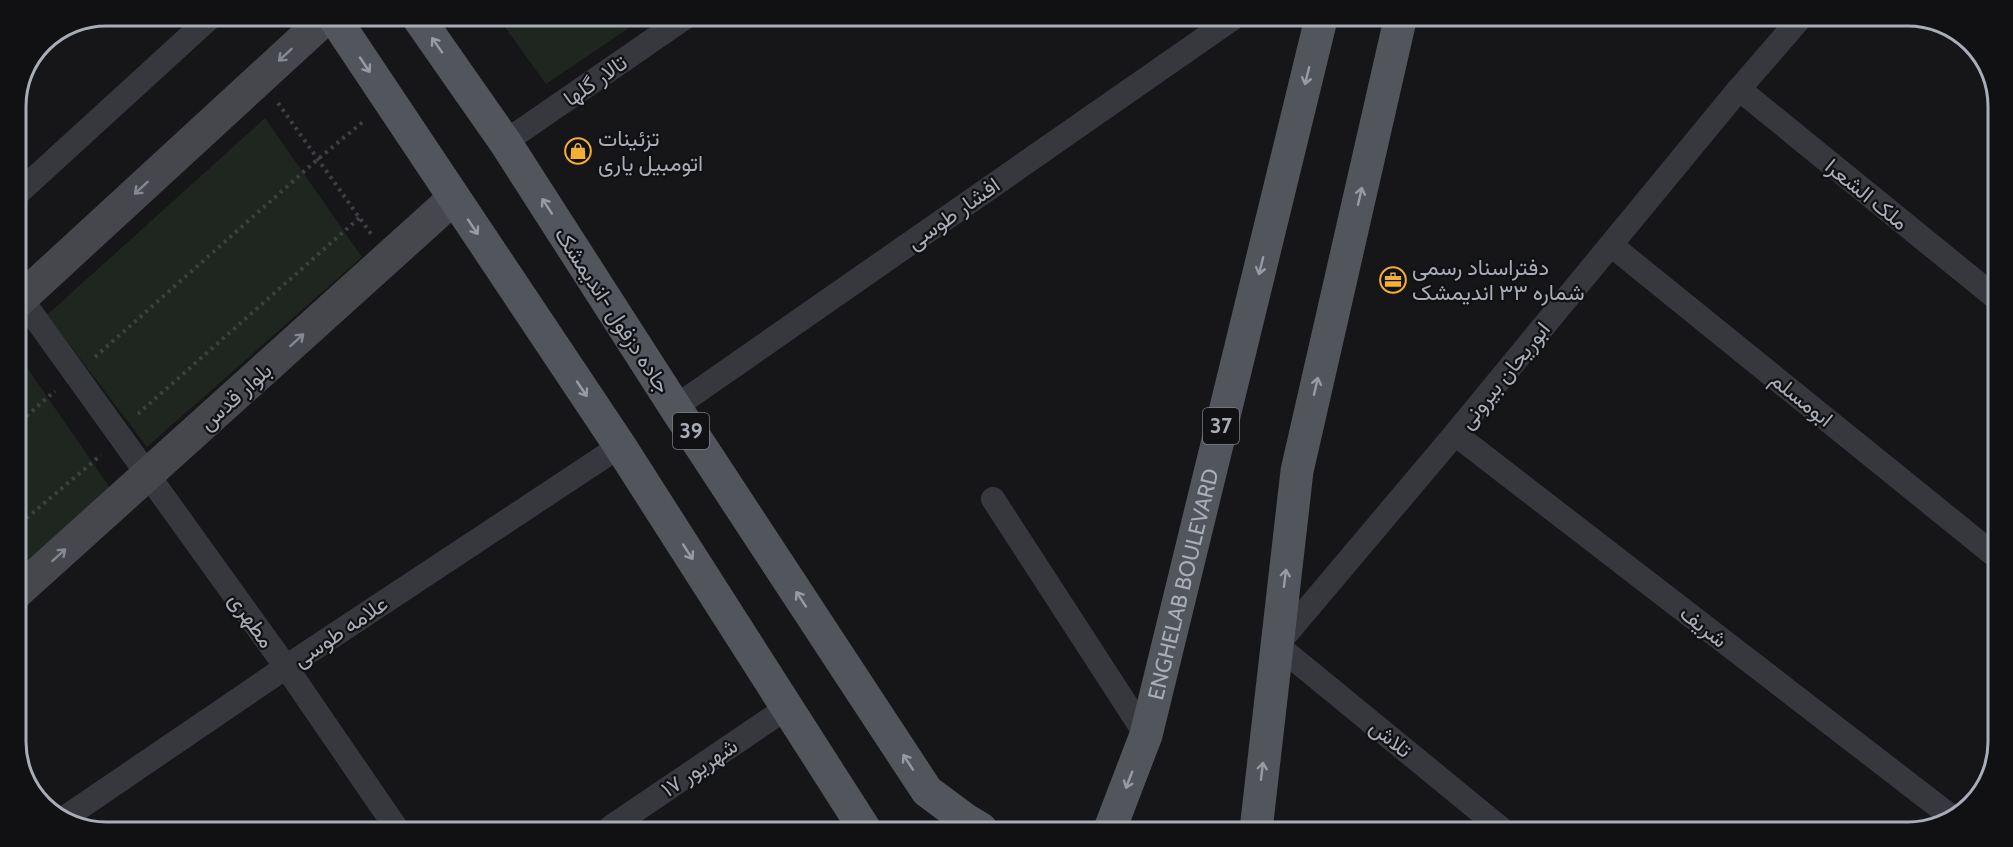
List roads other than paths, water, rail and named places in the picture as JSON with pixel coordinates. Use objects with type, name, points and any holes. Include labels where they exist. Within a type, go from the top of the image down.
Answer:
[{"type":"main road","points":[[26,290],[317,26]]},
{"type":"main road","points":[[340,26],[620,446],[860,822]]},
{"type":"main road","name":"جاده دزفول -اندیمشک","points":[[424,26],[505,142],[675,407],[927,791],[969,822]]},
{"type":"main road","name":"ENGHELAB BOULEVARD","points":[[1113,822],[1146,735],[1320,26]]},
{"type":"main road","points":[[1257,822],[1297,471],[1399,26]]},
{"type":"main road","name":"بلوار قدس","points":[[26,584],[454,198]]},
{"type":"main road","points":[[927,791],[947,822]]},
{"type":"street","points":[[26,186],[201,26]]},
{"type":"street","name":"تالار گلها","points":[[505,142],[673,26]]},
{"type":"street","name":"افشار طوسی","points":[[675,407],[1222,26]]},
{"type":"street","name":"ابوریحان بیرونی","points":[[1277,645],[1794,26]]},
{"type":"street","name":"ملک الشعرا","points":[[1739,89],[1987,291]]},
{"type":"street","name":"ابومسلم","points":[[1611,245],[1988,550]]},
{"type":"street","name":"مطهری","points":[[26,310],[149,474],[392,822]]},
{"type":"street","name":"شریف","points":[[1455,434],[1945,812]]},
{"type":"street","name":"علامه طوسی","points":[[71,813],[286,667],[620,446]]},
{"type":"street","points":[[993,499],[1146,735]]},
{"type":"street","name":"تلاش","points":[[1277,645],[1493,822]]},
{"type":"street","name":"۱۷ شهریور","points":[[618,822],[788,707]]},
{"type":"place","name":"تزئینات اتومبیل یاری","points":[[578,151]]},
{"type":"place","name":"دفتراسناد رسمی شماره ۳۳ اندیمشک","points":[[1393,280]]}]
